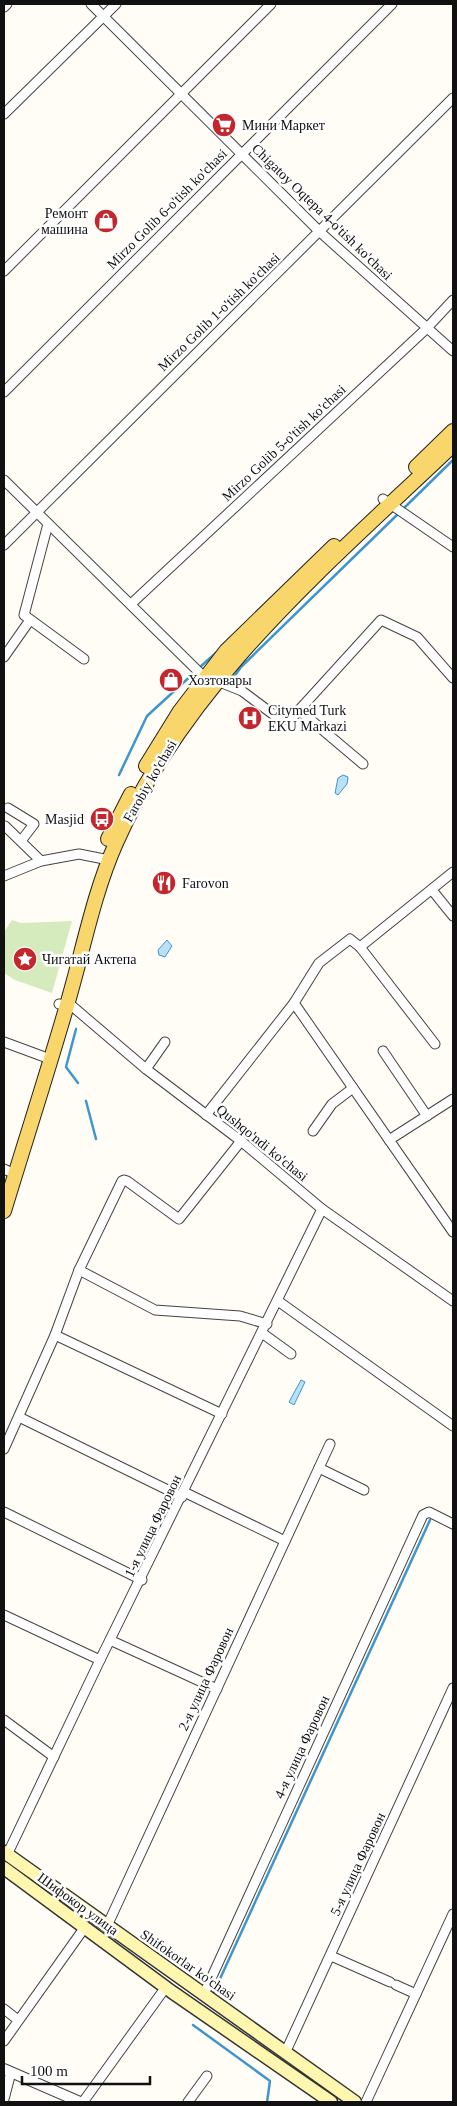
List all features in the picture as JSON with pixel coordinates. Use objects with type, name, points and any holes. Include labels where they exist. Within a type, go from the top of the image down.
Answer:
[{"type":"main road","name":"Farobiy ko'chasi","points":[[387,501],[453,431]]},
{"type":"main road","name":"Farobiy ko'chasi","points":[[4,1211],[117,818],[151,758],[180,711],[215,680],[226,651],[273,604],[453,444]]},
{"type":"main road","name":"Farobiy ko'chasi","points":[[5,1174],[47,1057]]},
{"type":"main road","name":"Shifokorlar ko'chasi","points":[[6,1853],[355,2102]]},
{"type":"main road","name":"Шифокор улица","points":[[4,1868],[169,1989],[331,2102]]},
{"type":"main road","points":[[169,1989],[182,1979]]},
{"type":"street","points":[[4,7],[7,4]]},
{"type":"street","name":"Chigatoy Oqtepa 4-o'tish ko'chasi","points":[[91,4],[320,232],[426,329],[453,351]]},
{"type":"street","points":[[4,114],[116,4]]},
{"type":"street","points":[[4,271],[271,4]]},
{"type":"street","name":"Mirzo Golib 6-o'tish ko'chasi","points":[[4,392],[392,4]]},
{"type":"street","name":"Mirzo Golib 1-o'tish ko'chasi","points":[[4,545],[36,511],[320,232],[453,98]]},
{"type":"street","name":"Mirzo Golib 5-o'tish ko'chasi","points":[[131,604],[426,329],[453,300]]},
{"type":"street","points":[[4,480],[131,604],[215,680],[242,691],[278,718],[290,720],[381,620],[417,637],[453,678]]},
{"type":"street","points":[[387,501],[453,547]]},
{"type":"street","points":[[48,524],[23,612],[30,620],[84,659]]},
{"type":"street","points":[[4,656],[30,620]]},
{"type":"street","points":[[299,710],[363,764]]},
{"type":"street","points":[[8,808],[34,824],[21,841]]},
{"type":"street","points":[[5,826],[41,861]]},
{"type":"street","points":[[4,876],[41,861],[79,854],[105,859]]},
{"type":"street","points":[[360,947],[453,872]]},
{"type":"street","points":[[432,890],[453,916]]},
{"type":"street","points":[[206,1115],[294,1003],[320,963],[328,954],[350,939],[360,947],[435,1044]]},
{"type":"street","points":[[294,1003],[453,1232]]},
{"type":"street","name":"Qushqo'ndi ko'chasi","points":[[63,1005],[72,1006],[90,1020],[146,1069],[240,1141],[322,1209],[453,1300]]},
{"type":"street","points":[[4,1042],[47,1057]]},
{"type":"street","points":[[146,1069],[165,1042]]},
{"type":"street","points":[[383,1051],[427,1116]]},
{"type":"street","points":[[313,1131],[332,1104],[353,1088]]},
{"type":"street","points":[[389,1140],[453,1099]]},
{"type":"street","points":[[4,1449],[55,1335],[79,1270],[124,1180],[179,1219],[240,1141]]},
{"type":"street","name":"1-я улица Фаровон","points":[[6,1853],[100,1660],[112,1641],[142,1580],[322,1209]]},
{"type":"street","points":[[79,1270],[155,1310],[240,1316],[266,1324]]},
{"type":"street","points":[[278,1301],[453,1426]]},
{"type":"street","points":[[262,1333],[291,1354]]},
{"type":"street","points":[[55,1335],[222,1414]]},
{"type":"street","points":[[19,1417],[285,1541]]},
{"type":"street","name":"2-я улица Фаровон","points":[[107,1926],[330,1444]]},
{"type":"street","points":[[319,1468],[364,1490]]},
{"type":"street","points":[[4,1512],[142,1580]]},
{"type":"street","name":"4-я улица Фаровон","points":[[204,1994],[426,1512],[453,1524]]},
{"type":"street","points":[[4,1615],[100,1660]]},
{"type":"street","points":[[112,1641],[217,1689]]},
{"type":"street","name":"5-я улица Фаровон","points":[[286,2051],[453,1688]]},
{"type":"street","points":[[4,1720],[54,1757]]},
{"type":"street","points":[[366,2102],[453,1916]]},
{"type":"street","points":[[4,2041],[85,1927]]},
{"type":"street","points":[[331,1956],[416,1994]]},
{"type":"street","points":[[4,2099],[8,2070],[81,2102],[169,1989]]},
{"type":"street","points":[[4,2009],[18,2020]]},
{"type":"street","points":[[188,2102],[207,2076]]},
{"type":"green space","points":[[12,920],[21,923],[72,921],[52,993],[15,980],[4,973],[4,932]]},
{"type":"water","points":[[343,775],[348,777],[347,784],[338,795],[335,793],[338,778]]},
{"type":"water","points":[[167,940],[172,946],[165,957],[159,955],[158,950]]},
{"type":"water","points":[[301,1380],[305,1382],[294,1405],[289,1402]]},
{"type":"waterway","points":[[403,509],[453,460]]},
{"type":"waterway","points":[[231,681],[241,667],[399,513]]},
{"type":"waterway","points":[[199,668],[219,650]]},
{"type":"waterway","points":[[119,775],[147,716],[195,672]]},
{"type":"waterway","points":[[76,1029],[66,1067],[78,1083]]},
{"type":"waterway","points":[[86,1101],[96,1139]]},
{"type":"waterway","points":[[214,1992],[430,1520]]},
{"type":"waterway","points":[[193,2025],[270,2081],[267,2102]]},
{"type":"place","name":"Мини Маркет","points":[[224,125]]},
{"type":"place","name":"Ремонт машина","points":[[106,221]]},
{"type":"place","name":"Хозтовары","points":[[171,680]]},
{"type":"place","name":"Citymed Turk EKU Markazi","points":[[250,718]]},
{"type":"place","name":"Masjid","points":[[102,819]]},
{"type":"place","name":"Farovon","points":[[164,883]]},
{"type":"place","name":"Чигатай Актепа","points":[[25,959]]}]
